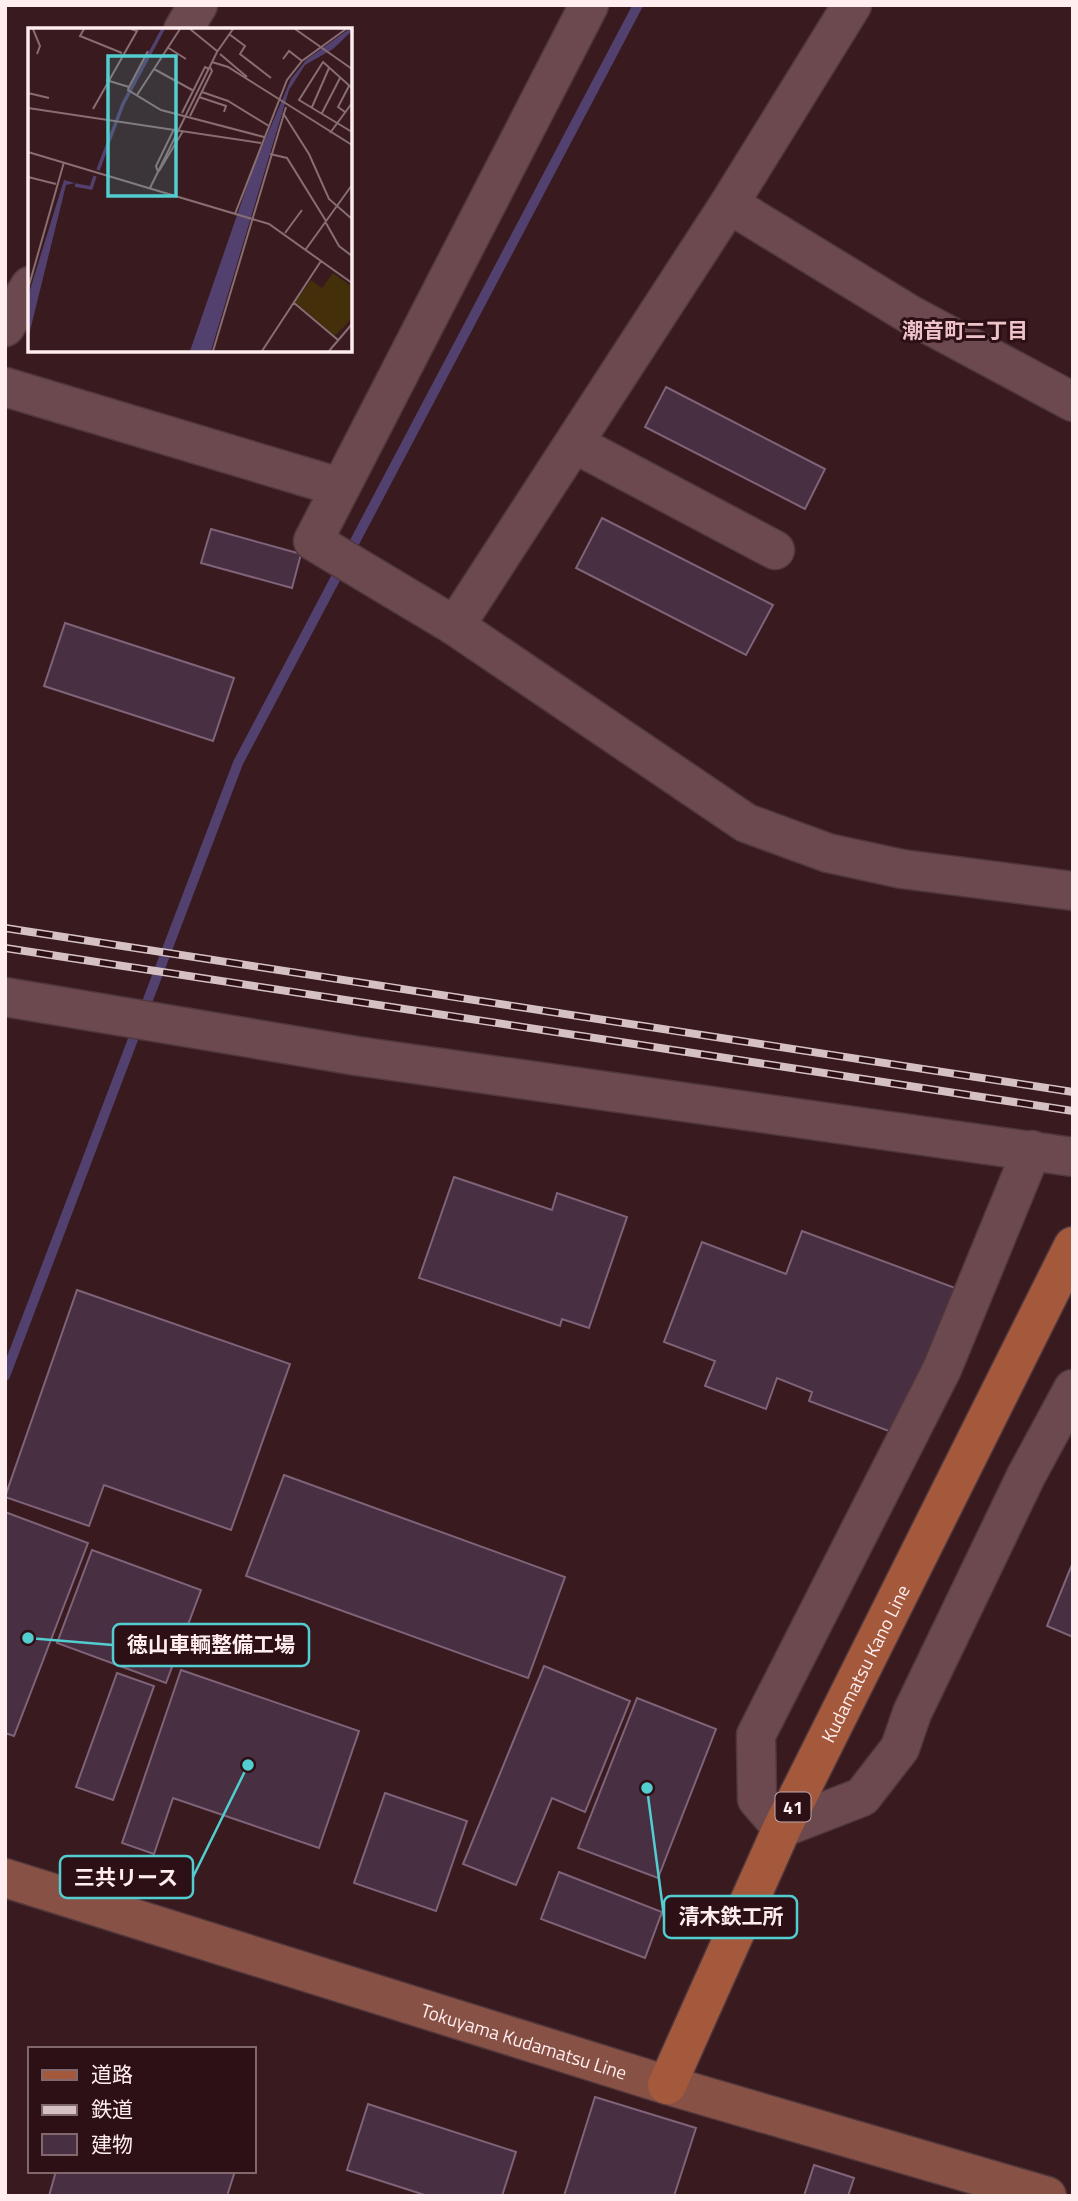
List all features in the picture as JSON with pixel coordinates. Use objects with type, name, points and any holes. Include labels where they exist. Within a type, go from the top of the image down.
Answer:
[{"type":"main road","name":"Kudamatsu Kano Line","points":[[667,2085],[782,1828],[1073,1246]]},
{"type":"main road","name":"Tokuyama Kudamatsu Line","points":[[5,1878],[667,2085],[1047,2196]]},
{"type":"street","points":[[184,28],[198,5]]},
{"type":"street","points":[[589,5],[313,541],[455,626],[746,822],[828,853],[902,869],[1073,891]]},
{"type":"street","points":[[455,626],[729,204],[852,5]]},
{"type":"street","points":[[729,204],[909,314],[1073,402]]},
{"type":"street","points":[[5,327],[28,289]]},
{"type":"street","points":[[5,387],[339,487]]},
{"type":"street","points":[[575,444],[775,550]]},
{"type":"street","points":[[5,997],[357,1056],[1073,1157]]},
{"type":"street","points":[[1032,1150],[942,1369],[756,1735],[757,1799],[782,1828],[862,1797],[900,1748],[912,1713],[1026,1476],[1073,1389]]},
{"type":"building","points":[[666,387],[825,469],[805,509],[645,427]]},
{"type":"building","points":[[602,518],[773,605],[746,655],[576,568]]},
{"type":"building","points":[[211,529],[301,554],[292,588],[201,563]]},
{"type":"building","points":[[65,623],[234,678],[213,741],[44,686]]},
{"type":"building","points":[[454,1177],[552,1210],[557,1193],[627,1217],[589,1328],[562,1319],[560,1326],[419,1278]]},
{"type":"building","points":[[802,1231],[958,1289],[902,1436],[809,1401],[812,1392],[777,1378],[766,1409],[705,1386],[715,1361],[664,1342],[702,1242],[786,1274]]},
{"type":"building","points":[[77,1290],[290,1364],[231,1530],[104,1485],[89,1526],[5,1497]]},
{"type":"building","points":[[284,1475],[565,1577],[528,1678],[246,1576]]},
{"type":"building","points":[[5,1512],[88,1543],[14,1736],[5,1733]]},
{"type":"building","points":[[92,1550],[201,1590],[166,1683],[57,1643]]},
{"type":"building","points":[[1073,1562],[1073,1637],[1047,1626]]},
{"type":"building","points":[[544,1666],[630,1701],[585,1812],[552,1798],[516,1885],[463,1864]]},
{"type":"building","points":[[181,1670],[359,1731],[319,1848],[173,1798],[154,1854],[122,1843]]},
{"type":"building","points":[[117,1673],[154,1686],[113,1800],[76,1787]]},
{"type":"building","points":[[637,1698],[716,1729],[658,1878],[578,1848]]},
{"type":"building","points":[[385,1793],[467,1821],[436,1911],[354,1883]]},
{"type":"building","points":[[559,1872],[662,1912],[645,1958],[541,1919]]},
{"type":"building","points":[[595,2097],[696,2128],[674,2196],[564,2196]]},
{"type":"building","points":[[368,2104],[516,2152],[502,2196],[428,2196],[347,2170]]},
{"type":"building","points":[[814,2165],[854,2178],[848,2196],[804,2196]]},
{"type":"building","points":[[55,2173],[234,2173],[227,2196],[49,2196]]},
{"type":"waterway","points":[[5,1376],[238,763],[638,5]]},
{"type":"railway","points":[[5,928],[1073,1092]]},
{"type":"railway","points":[[5,948],[1073,1111]]},
{"type":"place","name":"徳山車輌整備工場","points":[[28,1638]]},
{"type":"place","name":"三共リース","points":[[248,1765]]},
{"type":"place","name":"清木鉄工所","points":[[647,1788]]},
{"type":"district","name":"潮音町二丁目","points":[[965,330]]}]
